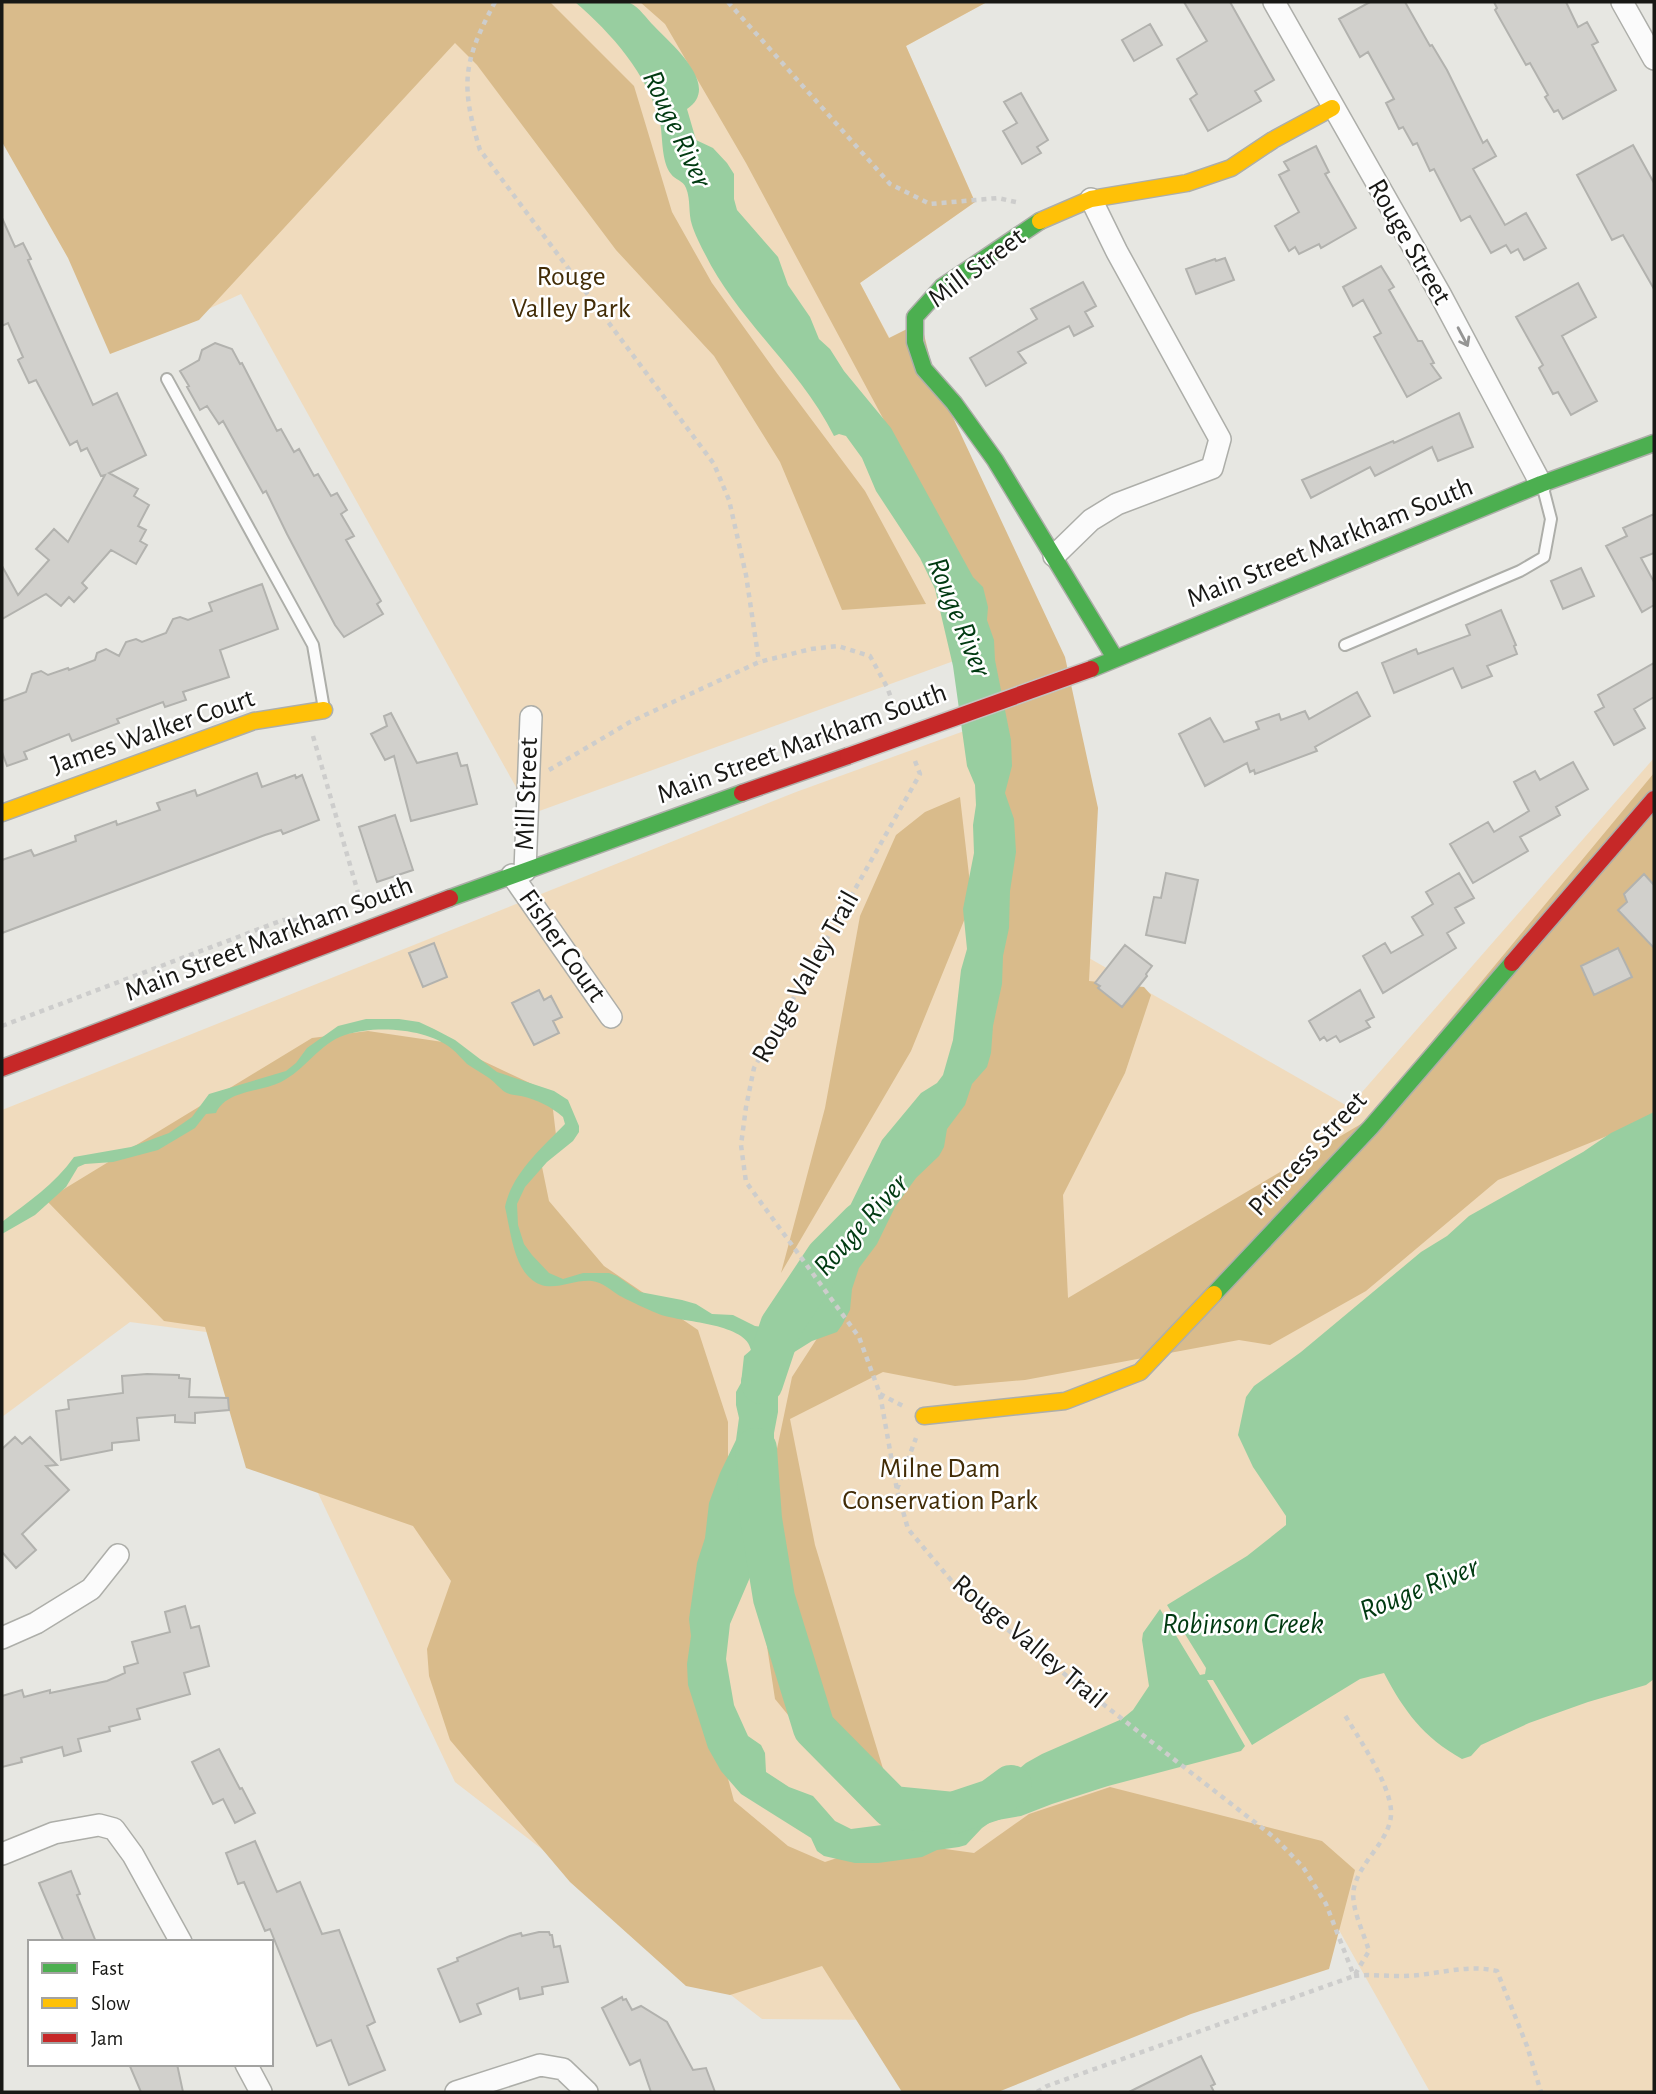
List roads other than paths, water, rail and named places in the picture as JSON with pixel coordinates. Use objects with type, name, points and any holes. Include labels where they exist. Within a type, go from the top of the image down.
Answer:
[{"type":"street","name":"Rouge Street","points":[[1274,2],[1440,294],[1541,484]]},
{"type":"street","points":[[1622,2],[1654,59]]},
{"type":"street","name":"Mill Street","points":[[1115,658],[995,460],[954,402],[924,369],[915,342],[915,317],[942,287],[990,253],[1058,212],[1091,199],[1187,183],[1231,169],[1273,140],[1332,108]]},
{"type":"street","points":[[1054,556],[1091,520],[1117,504],[1212,468],[1220,439],[1117,252],[1091,199]]},
{"type":"street","name":"Main Street Markham South","points":[[2,1068],[519,873],[1091,669],[1541,484],[1654,443]]},
{"type":"street","name":"James Walker Court","points":[[2,813],[254,721],[307,715],[324,710]]},
{"type":"street","name":"Mill Street","points":[[519,873],[531,718]]},
{"type":"street","name":"Princess Street","points":[[924,1416],[1065,1401],[1140,1372],[1371,1126],[1654,799]]},
{"type":"street","name":"Fisher Court","points":[[519,873],[611,1017]]},
{"type":"street","points":[[2,1638],[36,1623],[91,1589],[118,1555]]},
{"type":"street","points":[[2,1854],[54,1833],[99,1825],[114,1829],[133,1855],[180,1940]]},
{"type":"street","points":[[456,2092],[540,2065],[562,2069],[587,2092]]},
{"type":"street","points":[[247,2066],[261,2092]]},
{"type":"lane","points":[[167,379],[313,645],[324,710]]},
{"type":"lane","points":[[1345,645],[1520,571],[1544,556],[1551,519],[1541,484]]},
{"type":"water","name":"Robinson Creek","points":[[575,2],[630,3],[640,10],[690,66],[699,89],[696,100],[687,109],[696,140],[713,148],[727,163],[734,174],[737,210],[778,257],[788,285],[810,317],[819,339],[830,349],[844,371],[891,428],[973,577],[983,587],[1011,740],[1012,766],[1005,793],[1014,819],[1016,852],[1002,984],[987,1067],[972,1084],[965,1105],[947,1129],[944,1147],[939,1156],[916,1178],[895,1207],[877,1244],[859,1268],[852,1289],[850,1310],[842,1325],[837,1332],[812,1341],[788,1356],[778,1376],[774,1447],[754,1532],[751,1575],[730,1624],[726,1659],[734,1705],[748,1736],[761,1745],[765,1753],[766,1772],[789,1787],[813,1796],[835,1821],[851,1829],[944,1817],[993,1791],[1026,1763],[1122,1719],[1133,1710],[1149,1686],[1143,1633],[1160,1609],[1200,1675],[1205,1674],[1206,1668],[1167,1605],[1247,1556],[1286,1525],[1286,1516],[1253,1467],[1238,1435],[1246,1397],[1254,1386],[1301,1352],[1421,1252],[1447,1236],[1469,1216],[1583,1152],[1611,1133],[1654,1112],[1654,1679],[1646,1685],[1529,1723],[1481,1745],[1471,1756],[1462,1759],[1425,1732],[1399,1699],[1384,1673],[1360,1679],[1252,1745],[1213,1680],[1207,1680],[1245,1746],[1241,1751],[1108,1786],[1021,1816],[992,1821],[966,1845],[937,1850],[922,1857],[855,1863],[824,1856],[817,1851],[811,1838],[741,1794],[721,1771],[708,1748],[688,1685],[687,1664],[691,1636],[689,1619],[697,1563],[705,1538],[709,1503],[736,1440],[739,1418],[736,1392],[741,1383],[744,1356],[751,1350],[747,1341],[727,1329],[661,1315],[596,1282],[545,1286],[524,1272],[513,1245],[505,1207],[521,1172],[565,1124],[558,1113],[538,1102],[505,1092],[467,1064],[452,1049],[429,1037],[400,1030],[357,1032],[328,1044],[298,1071],[281,1082],[228,1100],[216,1113],[206,1114],[195,1128],[158,1150],[113,1162],[78,1167],[66,1187],[35,1215],[2,1234],[2,1222],[50,1184],[74,1157],[131,1147],[169,1133],[192,1117],[209,1094],[286,1071],[307,1048],[338,1026],[366,1019],[399,1019],[419,1022],[434,1029],[455,1040],[497,1072],[554,1091],[568,1100],[579,1132],[525,1187],[517,1204],[518,1225],[524,1244],[549,1273],[563,1279],[583,1273],[609,1273],[640,1292],[682,1300],[696,1304],[712,1314],[733,1315],[755,1326],[776,1329],[800,1313],[815,1296],[822,1274],[825,1240],[848,1210],[882,1140],[921,1093],[937,1083],[943,1075],[953,1040],[961,970],[967,949],[963,909],[974,853],[973,825],[976,805],[975,785],[967,766],[953,666],[935,589],[920,558],[876,491],[862,458],[846,436],[834,436],[805,389],[734,301],[719,278],[693,228],[686,188],[668,169],[660,122],[646,87],[615,41]]},
{"type":"waterway","name":"Rouge River","points":[[762,1383],[781,1326],[827,1257],[861,1223]]},
{"type":"waterway","name":"Rouge River","points":[[756,1449],[761,1519],[774,1598],[814,1728],[892,1807],[953,1813],[992,1800],[1011,1786]]},
{"type":"park label","name":"Rouge Valley Park","points":[[571,293]]},
{"type":"park label","name":"Milne Dam Conservation Park","points":[[940,1485]]}]
